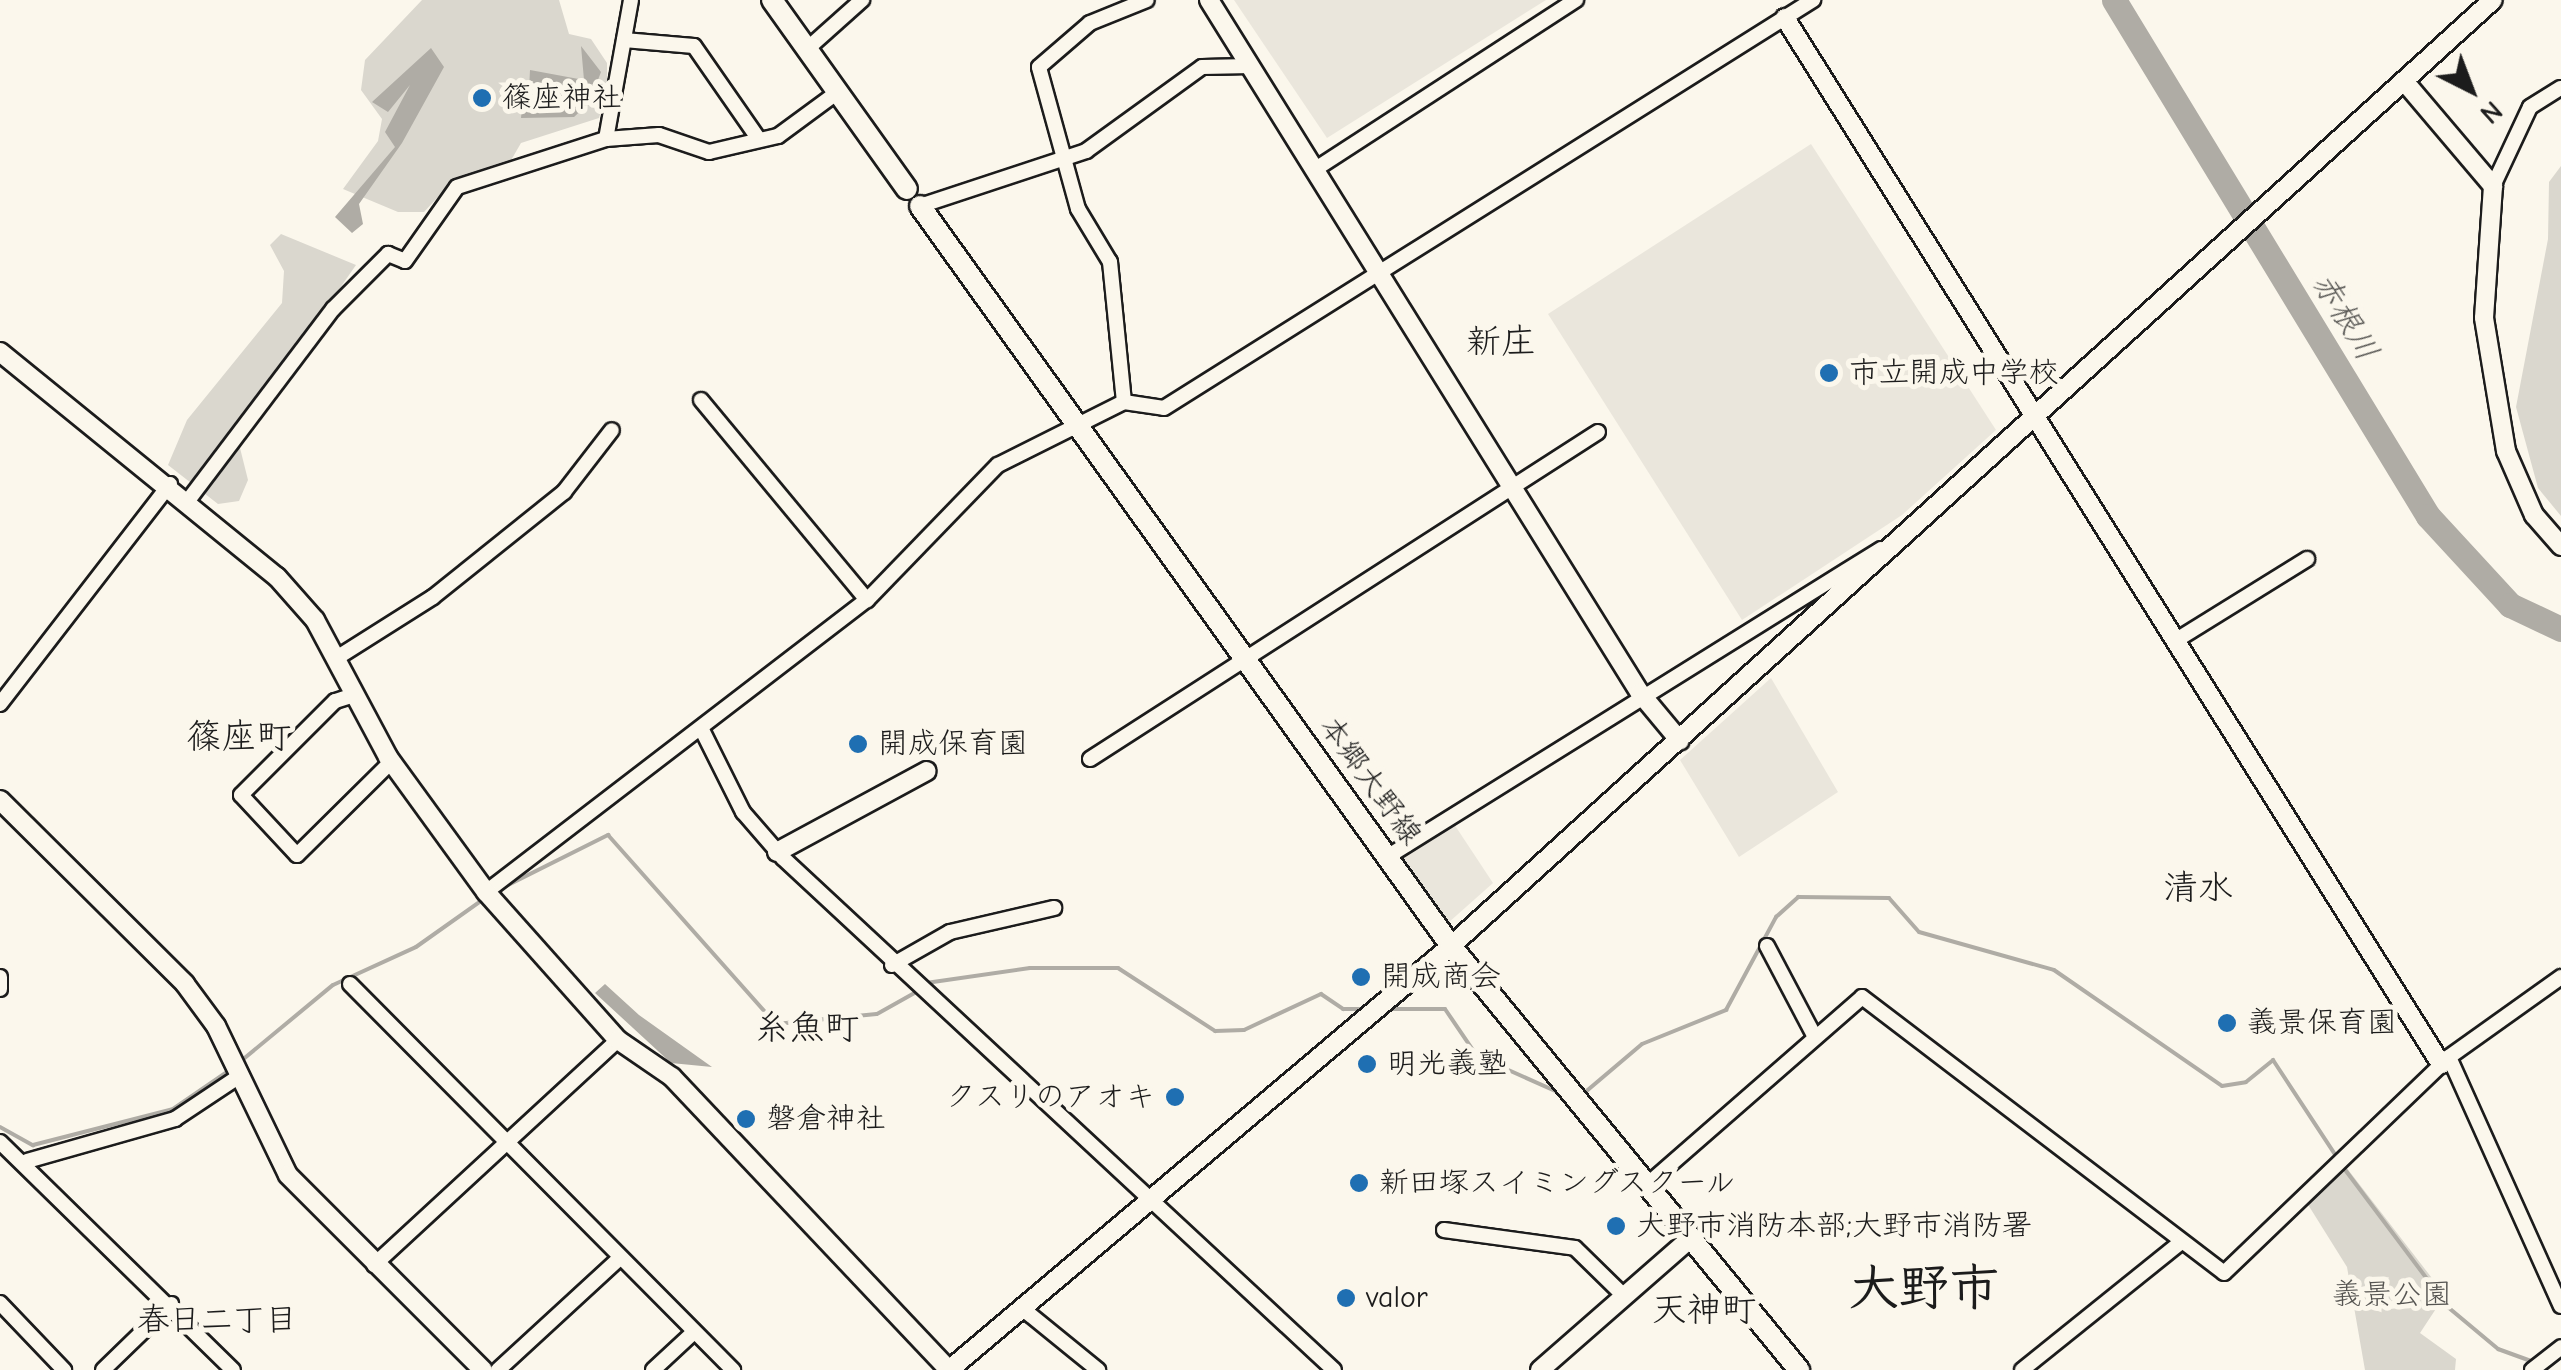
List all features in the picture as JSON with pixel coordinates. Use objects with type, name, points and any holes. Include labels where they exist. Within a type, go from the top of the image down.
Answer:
[{"type":"main road","points":[[772,0],[907,188]]},
{"type":"main road","name":"本郷大野線","points":[[920,206],[1451,946],[1799,1370]]},
{"type":"street","points":[[606,139],[631,0]]},
{"type":"street","points":[[808,50],[862,0]]},
{"type":"street","points":[[1124,402],[1110,262],[1094,244],[1062,157],[1038,66],[1044,54],[1147,0]]},
{"type":"street","points":[[1209,0],[1387,275],[1640,693],[1680,741]]},
{"type":"street","points":[[1317,168],[1576,0]]},
{"type":"street","points":[[486,892],[868,600],[960,496],[998,465],[1124,402],[1164,408],[1387,275],[1813,0]]},
{"type":"street","points":[[0,352],[190,498],[277,577],[336,659],[392,761],[486,892],[618,1040],[672,1077],[949,1370],[1451,946],[2037,419],[2493,0]]},
{"type":"street","points":[[1785,18],[2445,1061],[2561,1306]]},
{"type":"street","points":[[624,40],[694,46],[758,138]]},
{"type":"street","points":[[907,188],[920,206],[1062,157],[1137,122],[1202,68],[1251,66]]},
{"type":"street","points":[[2404,81],[2493,186]]},
{"type":"street","points":[[2561,88],[2530,107],[2493,186],[2484,318],[2506,451],[2534,515],[2561,546]]},
{"type":"street","points":[[190,498],[332,309],[388,254],[405,261],[457,188],[606,139],[659,135],[709,152],[778,136],[838,92]]},
{"type":"street","points":[[701,400],[868,600]]},
{"type":"street","points":[[336,659],[433,597],[564,492],[612,430]]},
{"type":"street","points":[[1090,759],[1598,432]]},
{"type":"street","points":[[0,704],[170,484]]},
{"type":"street","points":[[1387,856],[1640,693],[1903,536]]},
{"type":"street","points":[[2178,639],[2306,560]]},
{"type":"street","points":[[354,695],[335,701],[241,795],[297,855],[392,761]]},
{"type":"street","points":[[702,730],[743,812],[777,852],[892,965],[1154,1199],[1334,1370]]},
{"type":"street","points":[[777,852],[927,771]]},
{"type":"street","points":[[0,800],[185,984],[288,1176],[483,1370]]},
{"type":"street","points":[[892,965],[950,932],[1054,908]]},
{"type":"street","points":[[1767,946],[1815,1037]]},
{"type":"street","points":[[1648,1184],[1862,996],[1877,1000],[1920,1044],[2224,1273],[2445,1061],[2561,977]]},
{"type":"street","points":[[0,978],[0,989]]},
{"type":"street","points":[[350,984],[733,1370]]},
{"type":"street","points":[[374,1265],[618,1040]]},
{"type":"street","points":[[27,1161],[175,1119],[238,1077]]},
{"type":"street","points":[[0,1142],[27,1161],[233,1370]]},
{"type":"street","points":[[1444,1230],[1575,1248],[1624,1296]]},
{"type":"street","points":[[1540,1370],[1692,1237]]},
{"type":"street","points":[[2022,1370],[2182,1242]]},
{"type":"street","points":[[498,1370],[620,1258]]},
{"type":"street","points":[[0,1303],[64,1370]]},
{"type":"street","points":[[103,1370],[171,1304]]},
{"type":"street","points":[[1023,1309],[1098,1370]]},
{"type":"street","points":[[653,1370],[694,1332]]},
{"type":"street","points":[[2532,1370],[2561,1347]]},
{"type":"shaded area","points":[[1234,0],[1546,0],[1327,138]]},
{"type":"shaded area","points":[[581,46],[601,72],[589,103],[574,117],[521,118],[523,96],[537,105],[553,94],[545,83],[529,90],[530,70],[584,80]]},
{"type":"shaded area","points":[[431,48],[444,67],[402,143],[359,204],[363,224],[352,233],[335,217],[395,147],[385,132],[410,85],[388,112],[372,102]]},
{"type":"shaded area","points":[[1811,144],[1996,430],[1902,515],[1742,620],[1548,314]]},
{"type":"shaded area","points":[[1771,678],[1838,792],[1739,857],[1680,760]]},
{"type":"shaded area","points":[[1452,821],[1493,883],[1448,923],[1399,856]]},
{"type":"shaded area","points":[[605,984],[639,1015],[712,1067],[671,1063],[595,993]]},
{"type":"green space","points":[[422,0],[559,0],[569,34],[591,39],[607,63],[607,92],[599,118],[521,143],[510,162],[452,182],[424,212],[398,212],[343,189],[378,141],[382,119],[361,90],[365,60]]},
{"type":"green space","points":[[2561,166],[2561,516],[2538,488],[2516,407],[2548,239],[2549,182]]},
{"type":"green space","points":[[281,234],[356,265],[237,436],[248,480],[239,501],[218,504],[168,465],[187,420],[282,303],[284,271],[270,245]]},
{"type":"green space","name":"義景公園","points":[[2346,1167],[2445,1295],[2420,1333],[2456,1359],[2455,1370],[2365,1370],[2347,1267],[2307,1203]]},
{"type":"waterway","name":"赤根川","points":[[2114,0],[2428,516],[2510,605],[2561,629]]},
{"type":"waterway","points":[[502,888],[608,835],[776,1024],[877,1014],[920,990]]},
{"type":"waterway","points":[[1583,1094],[1642,1044],[1726,1010],[1776,917],[1798,897],[1889,898],[1919,932],[2054,970],[2222,1086],[2246,1082],[2273,1060],[2338,1159]]},
{"type":"waterway","points":[[241,1061],[333,985],[416,947],[485,898]]},
{"type":"waterway","points":[[926,983],[1030,968],[1118,968],[1215,1031],[1244,1030],[1321,994],[1343,1009],[1368,1009]]},
{"type":"waterway","points":[[1388,1009],[1445,1009],[1477,1056],[1564,1095]]},
{"type":"waterway","points":[[0,1127],[33,1145],[173,1109],[230,1070]]},
{"type":"waterway","points":[[2343,1167],[2449,1308],[2498,1349],[2534,1362]]},
{"type":"place","name":"篠座神社","points":[[482,98]]},
{"type":"place","name":"市立開成中学校","points":[[1829,373]]},
{"type":"place","name":"開成保育園","points":[[858,744]]},
{"type":"place","name":"開成商会","points":[[1361,977]]},
{"type":"place","name":"義景保育園","points":[[2227,1023]]},
{"type":"place","name":"明光義塾","points":[[1367,1064]]},
{"type":"place","name":"クスリのアオキ","points":[[1175,1097]]},
{"type":"place","name":"磐倉神社","points":[[746,1119]]},
{"type":"place","name":"新田塚スイミングスクール","points":[[1359,1183]]},
{"type":"place","name":"大野市消防本部;大野市消防署","points":[[1616,1226]]},
{"type":"place","name":"valor","points":[[1346,1298]]},
{"type":"district","name":"新庄","points":[[1501,342]]},
{"type":"district","name":"篠座町","points":[[239,737]]},
{"type":"district","name":"清水","points":[[2198,888]]},
{"type":"district","name":"糸魚町","points":[[807,1028]]},
{"type":"district","name":"大野市","points":[[1924,1289]]},
{"type":"district","name":"天神町","points":[[1704,1310]]},
{"type":"district","name":"春日二丁目","points":[[217,1320]]}]
